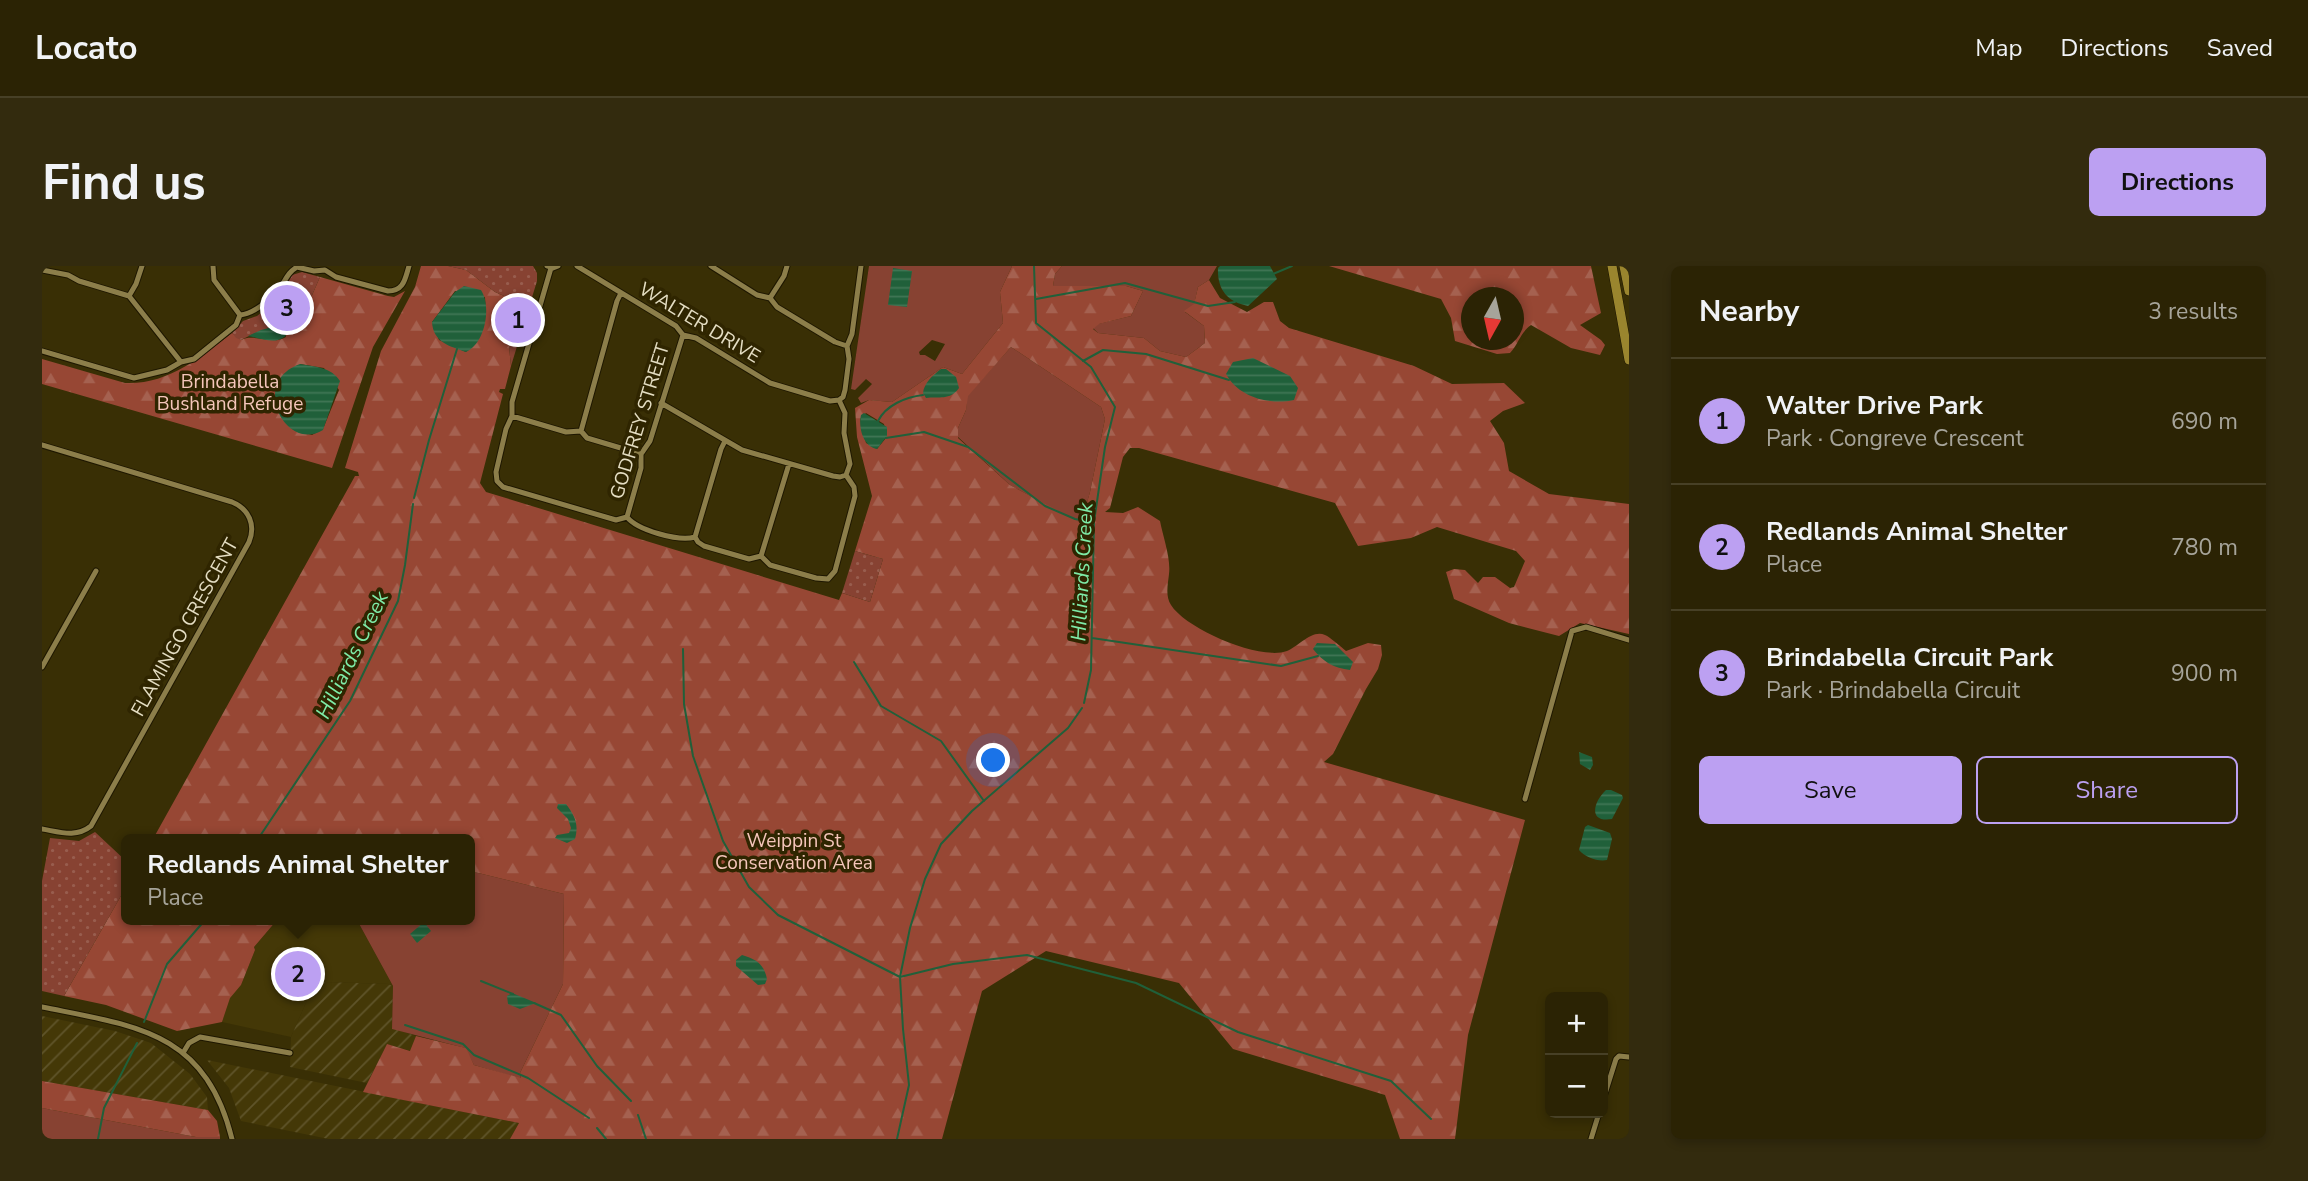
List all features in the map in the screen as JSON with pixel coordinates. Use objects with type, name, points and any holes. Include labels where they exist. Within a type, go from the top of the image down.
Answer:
[{"type":"main road","points":[[1612,266],[1629,360]]},
{"type":"main road","points":[[1624,266],[1629,291]]},
{"type":"street","points":[[68,275],[70,266]]},
{"type":"street","points":[[128,296],[136,284],[142,266]]},
{"type":"street","points":[[213,266],[214,280],[240,315]]},
{"type":"street","points":[[240,315],[250,313],[276,292],[297,267],[326,268],[336,277],[393,291],[403,285],[409,266]]},
{"type":"street","name":"WALTER DRIVE","points":[[577,266],[676,326],[683,335],[696,338],[770,383],[830,401],[839,400]]},
{"type":"street","points":[[711,266],[757,295],[770,298],[780,309],[835,342],[848,346]]},
{"type":"street","points":[[770,298],[787,266]]},
{"type":"street","points":[[846,475],[850,464],[844,433],[845,413],[839,400],[845,390],[848,346],[862,266]]},
{"type":"street","points":[[552,267],[513,402],[512,416],[506,429],[496,472],[500,485],[616,520],[627,517],[639,527],[682,539],[695,537]]},
{"type":"street","points":[[42,270],[68,275],[128,296],[181,362]]},
{"type":"street","points":[[581,430],[621,293]]},
{"type":"street","points":[[42,351],[134,378],[167,370],[181,362],[194,359],[236,325],[240,315]]},
{"type":"street","name":"GODFREY STREET","points":[[627,517],[641,468],[642,454],[650,441],[683,335]]},
{"type":"street","points":[[661,403],[742,450],[833,476],[846,475]]},
{"type":"street","points":[[512,416],[566,432],[581,430]]},
{"type":"street","points":[[581,430],[587,438],[642,454]]},
{"type":"street","points":[[725,441],[695,537],[698,542],[715,549],[749,559],[761,556],[789,464]]},
{"type":"street","name":"FLAMINGO CRESCENT","points":[[42,445],[232,502],[246,510],[253,526],[249,542],[91,826],[72,834],[42,829]]},
{"type":"street","points":[[761,556],[770,565],[823,580],[833,575],[855,496],[854,487],[846,475]]},
{"type":"street","points":[[42,667],[96,571]]},
{"type":"street","points":[[1525,799],[1572,631],[1586,627],[1629,640]]},
{"type":"street","points":[[42,1007],[141,1028],[183,1052],[197,1067],[214,1093],[228,1122],[232,1139]]},
{"type":"street","points":[[183,1052],[189,1043],[200,1037],[290,1053]]},
{"type":"street","points":[[1608,1082],[1619,1056],[1629,1057]]},
{"type":"street","points":[[1591,1139],[1597,1118]]},
{"type":"shaded area","points":[[448,266],[533,266],[537,281],[511,366],[511,299],[495,292],[466,270]]},
{"type":"shaded area","points":[[869,266],[1012,266],[1000,292],[1003,323],[962,374],[943,367],[892,402],[869,400],[861,403],[858,398],[872,384],[866,379],[855,390],[851,389]],"holes":[[[932,340],[945,344],[935,361],[920,355],[919,352]]]},
{"type":"shaded area","points":[[1062,266],[1217,266],[1209,280],[1198,287],[1194,305],[1185,312],[1204,326],[1205,343],[1186,357],[1160,351],[1144,338],[1098,333],[1093,328],[1098,324],[1131,316],[1143,291],[1126,286],[1053,286],[1055,274]]},
{"type":"shaded area","points":[[1220,266],[1270,266],[1277,279],[1248,306],[1234,301],[1225,293],[1219,282]]},
{"type":"shaded area","points":[[893,268],[912,271],[907,307],[888,305]]},
{"type":"shaded area","points":[[302,272],[320,277],[302,318],[294,325],[267,329],[241,340],[236,338],[232,333],[243,321],[257,316],[277,300],[292,275]]},
{"type":"shaded area","points":[[464,286],[481,290],[486,306],[482,333],[473,348],[466,352],[439,339],[432,322],[455,292]]},
{"type":"shaded area","points":[[284,324],[289,330],[282,339],[266,340],[248,336],[261,330]]},
{"type":"shaded area","points":[[1011,347],[1101,407],[1105,419],[1081,524],[1010,485],[958,437],[967,396]]},
{"type":"shaded area","points":[[1253,358],[1290,376],[1298,388],[1294,400],[1256,398],[1232,382],[1226,374],[1233,362]]},
{"type":"shaded area","points":[[300,364],[328,370],[340,381],[323,430],[309,435],[297,432],[286,424],[278,412],[275,399],[277,385],[285,373]]},
{"type":"shaded area","points":[[941,369],[946,369],[956,377],[959,388],[952,395],[926,398],[923,393],[925,386]]},
{"type":"shaded area","points":[[864,413],[887,427],[887,436],[877,449],[868,445],[861,431],[860,420]]},
{"type":"shaded area","points":[[855,551],[883,559],[870,602],[842,593]]},
{"type":"shaded area","points":[[1317,643],[1335,644],[1353,662],[1350,670],[1325,661],[1313,649]]},
{"type":"shaded area","points":[[1579,752],[1592,757],[1593,765],[1590,770],[1580,764]]},
{"type":"shaded area","points":[[1606,790],[1622,795],[1623,798],[1612,819],[1599,818],[1595,810],[1598,800]]},
{"type":"shaded area","points":[[558,804],[566,804],[575,820],[575,839],[567,843],[555,838],[557,835],[569,833],[571,828],[568,819],[557,808]]},
{"type":"shaded area","points":[[1588,825],[1610,833],[1612,839],[1607,860],[1592,858],[1579,850],[1585,827]]},
{"type":"shaded area","points":[[95,832],[121,856],[121,896],[64,996],[42,991],[42,881],[50,838],[79,841]]},
{"type":"shaded area","points":[[475,872],[564,894],[563,984],[520,1073],[521,1079],[474,1065],[465,1048],[392,1029],[393,986],[360,925],[475,925]]},
{"type":"shaded area","points":[[273,925],[360,925],[393,986],[324,982],[309,996],[291,1037],[222,1022],[230,997],[241,985],[254,947]]},
{"type":"shaded area","points":[[420,925],[426,925],[431,931],[417,943],[410,934]]},
{"type":"shaded area","points":[[742,955],[755,960],[761,966],[766,974],[765,984],[758,985],[736,966],[736,960]]},
{"type":"shaded area","points":[[324,982],[393,986],[392,1028],[416,1036],[411,1051],[387,1044],[367,1083],[290,1067],[291,1037],[309,996]]},
{"type":"shaded area","points":[[512,993],[536,1003],[520,1009],[508,1004],[507,996]]},
{"type":"shaded area","points":[[42,1016],[115,1031],[151,1043],[190,1074],[207,1097],[208,1110],[42,1081]]},
{"type":"shaded area","points":[[207,1060],[519,1123],[510,1139],[329,1139],[241,1121],[229,1088]]},
{"type":"shaded area","points":[[42,1108],[196,1137],[220,1139],[42,1139]]},
{"type":"green space","name":"Weippin St Conservation Area","points":[[421,266],[448,266],[466,270],[495,292],[511,299],[511,366],[505,389],[500,389],[499,392],[503,394],[480,483],[486,492],[839,600],[842,593],[870,602],[883,559],[855,551],[872,496],[857,437],[855,408],[869,400],[892,402],[943,367],[962,374],[1003,323],[1000,292],[1012,266],[1062,266],[1055,274],[1053,286],[1126,286],[1143,291],[1131,316],[1099,324],[1093,329],[1098,333],[1144,338],[1160,351],[1186,357],[1205,343],[1204,326],[1184,311],[1194,304],[1198,287],[1209,280],[1220,298],[1247,312],[1264,302],[1273,302],[1280,321],[1289,328],[1414,366],[1452,384],[1504,383],[1525,403],[1503,411],[1490,421],[1504,443],[1509,471],[1549,494],[1629,504],[1629,634],[1580,623],[1559,636],[1509,623],[1454,599],[1446,572],[1454,569],[1465,570],[1478,583],[1483,577],[1495,577],[1510,588],[1514,587],[1525,561],[1516,551],[1437,527],[1411,538],[1358,546],[1335,503],[1139,448],[1130,448],[1123,457],[1110,508],[1105,512],[1123,513],[1138,507],[1160,521],[1169,561],[1169,601],[1179,614],[1207,633],[1242,647],[1275,653],[1287,651],[1315,634],[1325,635],[1346,651],[1368,643],[1381,645],[1382,655],[1378,669],[1333,754],[1324,762],[1525,820],[1468,1035],[1455,1139],[1400,1139],[1385,1095],[1233,1049],[1179,983],[1046,951],[982,991],[942,1139],[510,1139],[519,1123],[363,1092],[387,1044],[410,1051],[416,1036],[466,1048],[474,1065],[521,1078],[520,1073],[563,984],[564,894],[475,872],[475,834],[156,834],[355,476],[359,476],[358,472],[345,468],[381,351],[415,287]],"holes":[[[455,291],[485,297],[482,327],[466,352],[439,340],[432,322]],[[1011,347],[1101,407],[1105,419],[1081,523],[1010,485],[958,438],[958,428],[966,410],[968,396]],[[866,413],[884,424],[886,438],[877,449],[866,443],[860,419]]]},
{"type":"green space","points":[[1329,266],[1591,266],[1601,313],[1580,325],[1605,345],[1600,355],[1571,348],[1531,325],[1524,331],[1524,287],[1461,287],[1461,343],[1455,341],[1451,318],[1441,299]]},
{"type":"green space","name":"Brindabella Bushland Refuge","points":[[320,277],[394,297],[405,291],[373,347],[332,468],[42,384],[42,359],[125,383],[155,380],[182,368],[232,333],[241,340],[281,339],[286,337],[284,324],[289,325],[302,318]],"holes":[[[300,364],[324,368],[339,390],[323,429],[312,435],[294,430]]]},
{"type":"green space","points":[[1484,350],[1512,350],[1510,353],[1497,354]]},
{"type":"green space","points":[[121,896],[121,925],[273,925],[254,947],[241,985],[230,998],[222,1022],[177,1031],[106,1005],[64,996]]},
{"type":"green space","points":[[42,1081],[208,1110],[217,1121],[220,1137],[196,1137],[42,1108]]},
{"type":"waterway","name":"Hilliards Creek","points":[[1034,266],[1036,323],[1091,367],[1115,407],[1105,447],[1094,522],[1091,670],[1084,703]]},
{"type":"waterway","points":[[1273,274],[1292,266]]},
{"type":"waterway","points":[[1036,299],[1125,283],[1208,306],[1235,302]]},
{"type":"waterway","name":"Hilliards Creek","points":[[414,498],[457,349]]},
{"type":"waterway","points":[[1083,361],[1103,350],[1146,354],[1229,380]]},
{"type":"waterway","points":[[878,421],[886,410],[897,403],[923,395]]},
{"type":"waterway","points":[[886,438],[924,432],[968,447],[1045,506],[1075,519],[1093,522]]},
{"type":"waterway","name":"Hilliards Creek","points":[[261,834],[350,701],[398,601],[413,504]]},
{"type":"waterway","points":[[1092,638],[1281,666],[1318,656]]},
{"type":"waterway","points":[[683,649],[684,704],[693,756],[723,841],[749,887],[778,915],[900,977],[953,964],[1027,955],[1136,983],[1238,1032],[1391,1081],[1431,1119]]},
{"type":"waterway","points":[[854,662],[881,706],[941,741],[984,801]]},
{"type":"waterway","name":"Hilliards Creek","points":[[897,1139],[909,1085],[900,977],[910,928],[925,879],[941,844],[972,811],[1068,728],[1082,708]]},
{"type":"waterway","name":"Hilliards Creek","points":[[144,1022],[167,964],[201,925]]},
{"type":"waterway","points":[[481,981],[513,994]]},
{"type":"waterway","points":[[534,1003],[561,1015],[597,1066],[631,1101]]},
{"type":"waterway","points":[[405,1025],[463,1044],[474,1055],[528,1078],[589,1118]]},
{"type":"waterway","name":"Hilliards Creek","points":[[98,1139],[104,1108],[137,1043]]},
{"type":"waterway","points":[[638,1115],[646,1139]]},
{"type":"waterway","points":[[597,1128],[606,1139]]},
{"type":"place","name":"Brindabella Circuit Park","points":[[287,308]]},
{"type":"place","name":"Walter Drive Park","points":[[518,320]]},
{"type":"place","name":"Redlands Animal Shelter","points":[[298,974]]}]
